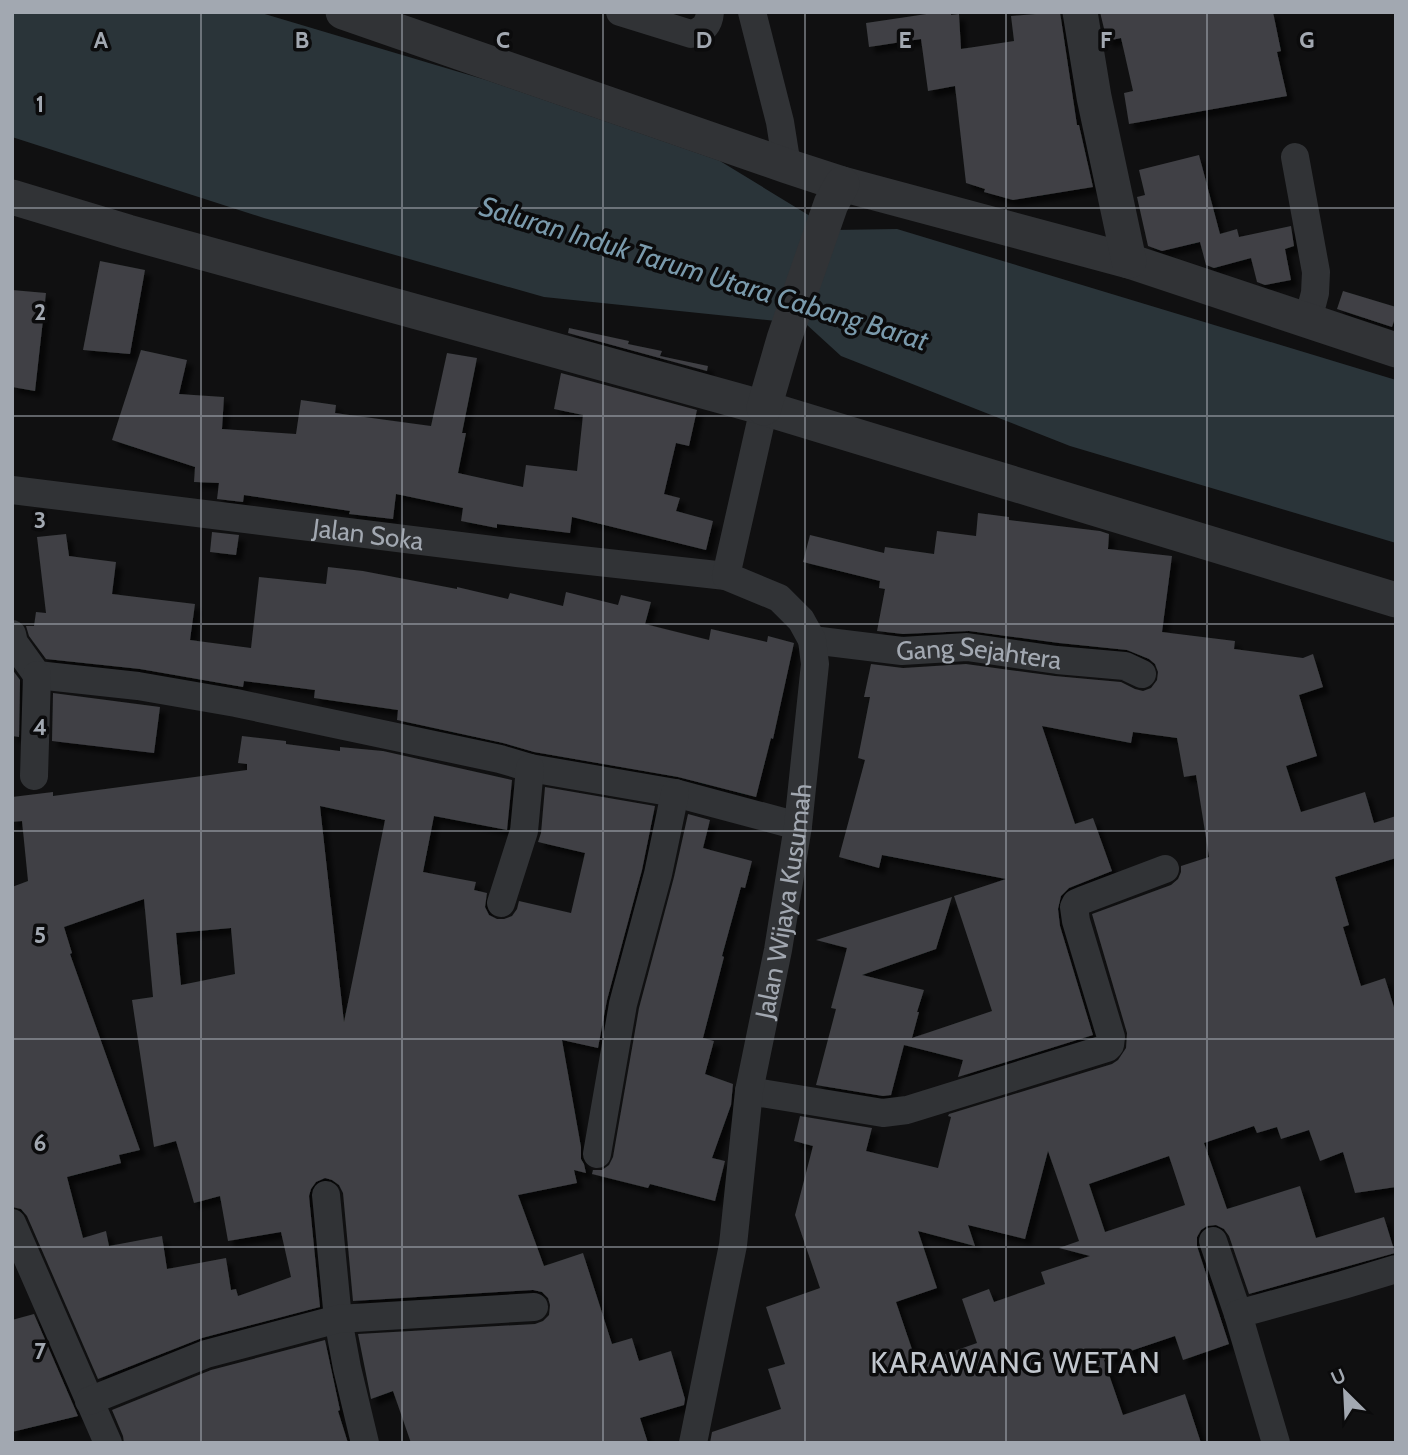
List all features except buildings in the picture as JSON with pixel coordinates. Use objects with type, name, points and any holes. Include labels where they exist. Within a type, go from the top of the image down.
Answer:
[{"type":"street","points":[[343,12],[786,166],[836,194],[1129,261],[1396,349]]},
{"type":"street","points":[[620,12],[691,34],[700,32],[710,20],[710,12]]},
{"type":"street","points":[[752,12],[780,122],[786,166]]},
{"type":"street","points":[[1080,12],[1094,97],[1129,261]]},
{"type":"street","points":[[1295,157],[1316,272],[1315,293],[1308,320]]},
{"type":"street","points":[[812,640],[801,620],[779,598],[726,576],[764,408],[836,194]]},
{"type":"street","points":[[12,197],[128,232],[764,408],[1396,600]]},
{"type":"street","name":"Jalan Soka","points":[[12,490],[517,553],[726,576]]},
{"type":"street","points":[[12,634],[14,643],[37,675],[34,776]]},
{"type":"street","name":"Gang Sejahtera","points":[[812,640],[902,651],[967,647],[1057,660],[1125,666],[1142,674]]},
{"type":"street","name":"Jalan Wijaya Kusumah","points":[[693,1443],[733,1245],[750,1091],[778,950],[797,825],[815,664],[812,640]]},
{"type":"street","points":[[37,675],[138,686],[236,703],[500,759],[530,768],[675,793],[797,825]]},
{"type":"street","points":[[501,903],[524,831],[530,768]]},
{"type":"street","points":[[597,1154],[623,1004],[658,874],[675,793]]},
{"type":"street","points":[[750,1091],[883,1113],[907,1110],[1107,1048],[1111,1037],[1074,907],[1083,900],[1165,869]]},
{"type":"street","points":[[326,1195],[338,1319],[365,1443]]},
{"type":"street","points":[[12,1223],[108,1443]]},
{"type":"street","points":[[1213,1241],[1238,1314],[1276,1443]]},
{"type":"street","points":[[1238,1314],[1396,1269]]},
{"type":"street","points":[[89,1401],[206,1354],[338,1319],[534,1307]]},
{"type":"water","name":"Saluran Induk Tarum Utara Cabang Barat","points":[[12,12],[258,12],[486,80],[720,161],[833,230],[897,229],[1396,380],[1396,543],[1070,446],[841,356],[806,324],[544,297],[264,218],[12,137]]},
{"type":"district","name":"KARAWANG WETAN","points":[[1016,1362]]}]
